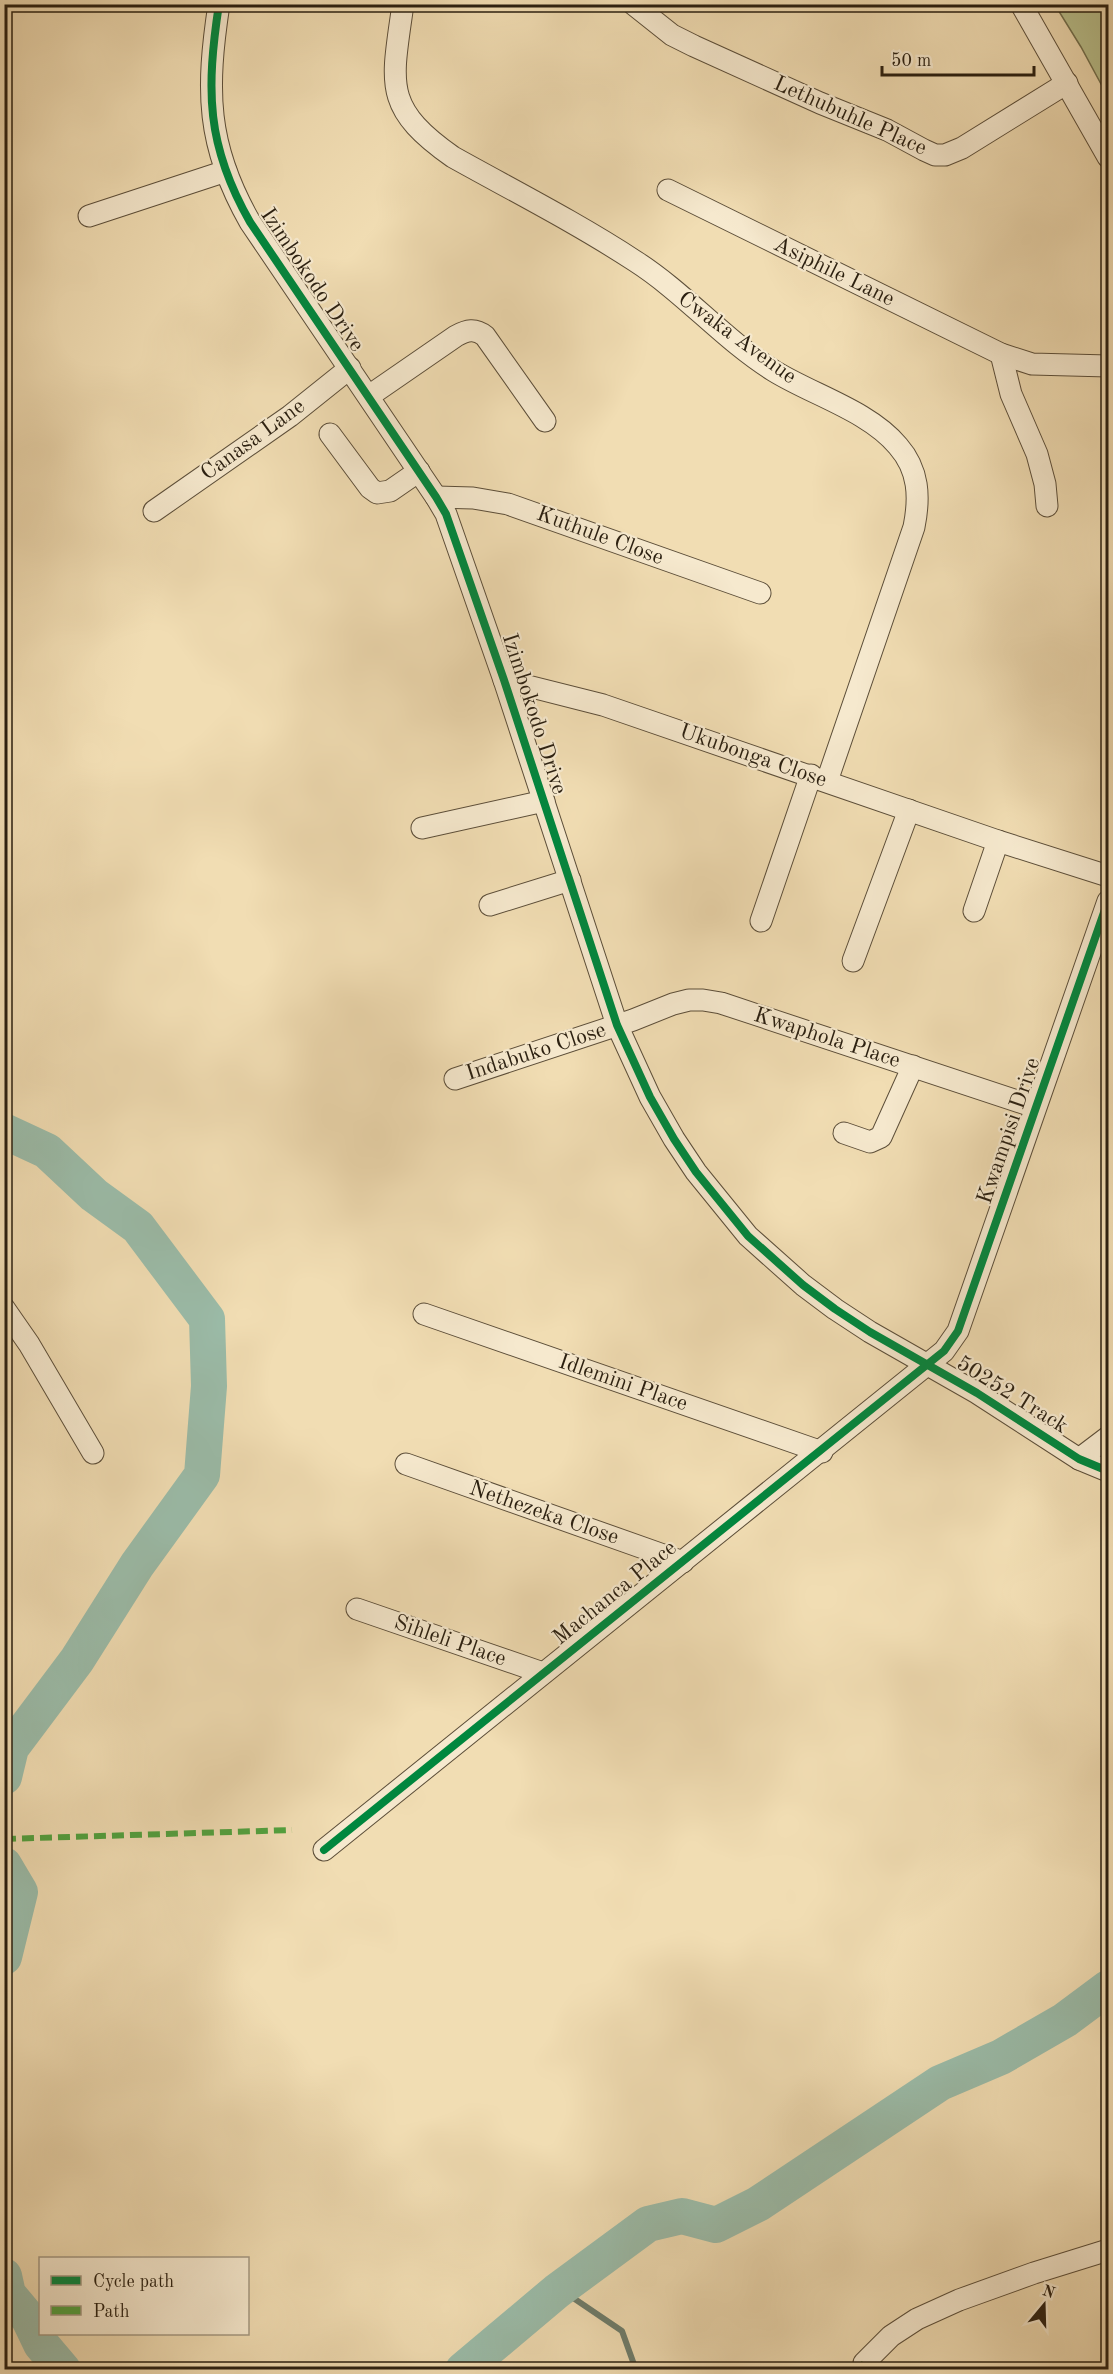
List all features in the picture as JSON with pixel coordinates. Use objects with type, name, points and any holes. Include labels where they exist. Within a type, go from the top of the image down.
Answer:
[{"type":"street","name":"Izimbokodo Drive","points":[[219,4],[211,84],[212,117],[226,171],[237,199],[250,222],[436,497],[461,552],[617,1025],[650,1097],[696,1172],[748,1236],[835,1310],[880,1338],[929,1364]]},
{"type":"street","name":"Cwaka Avenue","points":[[403,4],[395,59],[397,95],[403,111],[429,140],[453,157],[637,262],[774,371],[854,413],[886,434],[898,445],[912,467],[918,494],[914,527],[819,778],[760,921]]},
{"type":"street","name":"Lethubuhle Place","points":[[633,4],[672,34],[694,46],[820,103],[878,126],[935,155],[945,155],[962,148],[1067,83]]},
{"type":"street","points":[[1021,4],[1108,157]]},
{"type":"street","points":[[89,216],[226,171]]},
{"type":"street","name":"Asiphile Lane","points":[[668,190],[1000,354],[1032,364],[1108,366]]},
{"type":"street","points":[[369,396],[456,336],[470,330],[485,336],[545,421]]},
{"type":"street","points":[[1000,354],[1011,394],[1037,454],[1045,484],[1047,506]]},
{"type":"street","name":"Canasa Lane","points":[[154,511],[290,416],[350,368]]},
{"type":"street","points":[[330,434],[370,488],[377,493],[390,491],[419,471]]},
{"type":"street","name":"Kuthule Close","points":[[436,497],[473,498],[508,504],[760,593]]},
{"type":"street","name":"Ukubonga Close","points":[[504,680],[603,705],[998,841],[1108,876]]},
{"type":"street","points":[[423,828],[544,801]]},
{"type":"street","points":[[853,961],[909,810]]},
{"type":"street","points":[[974,911],[998,841]]},
{"type":"street","points":[[490,905],[570,880]]},
{"type":"street","name":"Kwampisi Drive","points":[[929,1364],[944,1351],[958,1331],[1108,902]]},
{"type":"street","name":"Kwaphola Place","points":[[617,1025],[689,1000],[721,1003],[1035,1107]]},
{"type":"street","name":"Indabuko Close","points":[[454,1079],[617,1025]]},
{"type":"street","points":[[844,1133],[870,1142],[881,1137],[913,1066]]},
{"type":"street","points":[[4,1308],[29,1344],[93,1453]]},
{"type":"street","name":"Idlemini Place","points":[[424,1314],[822,1452]]},
{"type":"street","name":"Machanca Place","points":[[324,1850],[929,1364]]},
{"type":"street","name":"50252 Track","points":[[929,1364],[1079,1459],[1108,1471]]},
{"type":"street","points":[[1079,1459],[1108,1437]]},
{"type":"street","name":"Nethezeka Close","points":[[406,1464],[683,1562]]},
{"type":"street","name":"Sihleli Place","points":[[357,1608],[543,1673]]},
{"type":"street","points":[[864,2363],[891,2336],[938,2310],[1034,2273],[1108,2250]]},
{"type":"green space","points":[[1055,5],[1108,5],[1108,97],[1081,47]]},
{"type":"waterway","points":[[4,1131],[47,1151],[94,1195],[138,1227],[207,1319],[209,1386],[202,1475],[137,1565],[77,1660],[11,1748],[4,1777]]},
{"type":"waterway","points":[[4,1865],[20,1892],[4,1957]]},
{"type":"waterway","points":[[463,2370],[557,2291],[648,2224],[682,2216],[716,2225],[758,2204],[940,2083],[1001,2057],[1065,2020],[1108,1988]]},
{"type":"waterway","points":[[4,2276],[8,2294],[29,2319],[41,2344],[63,2370]]},
{"type":"waterway","points":[[560,2289],[622,2331],[636,2370]]},
{"type":"waterway","points":[[4,2315],[29,2319]]},
{"type":"marked path","points":[[4,1839],[292,1830]]},
{"type":"marked path","points":[[858,2370],[864,2363]]},
{"type":"cycle path","points":[[219,4],[211,90],[217,142],[225,168],[250,222],[446,514],[504,680],[617,1025],[650,1097],[674,1139],[696,1172],[748,1236],[803,1285],[870,1332],[977,1393],[1079,1459],[1108,1471]]},
{"type":"cycle path","points":[[324,1850],[944,1351],[958,1331],[1108,901]]}]
